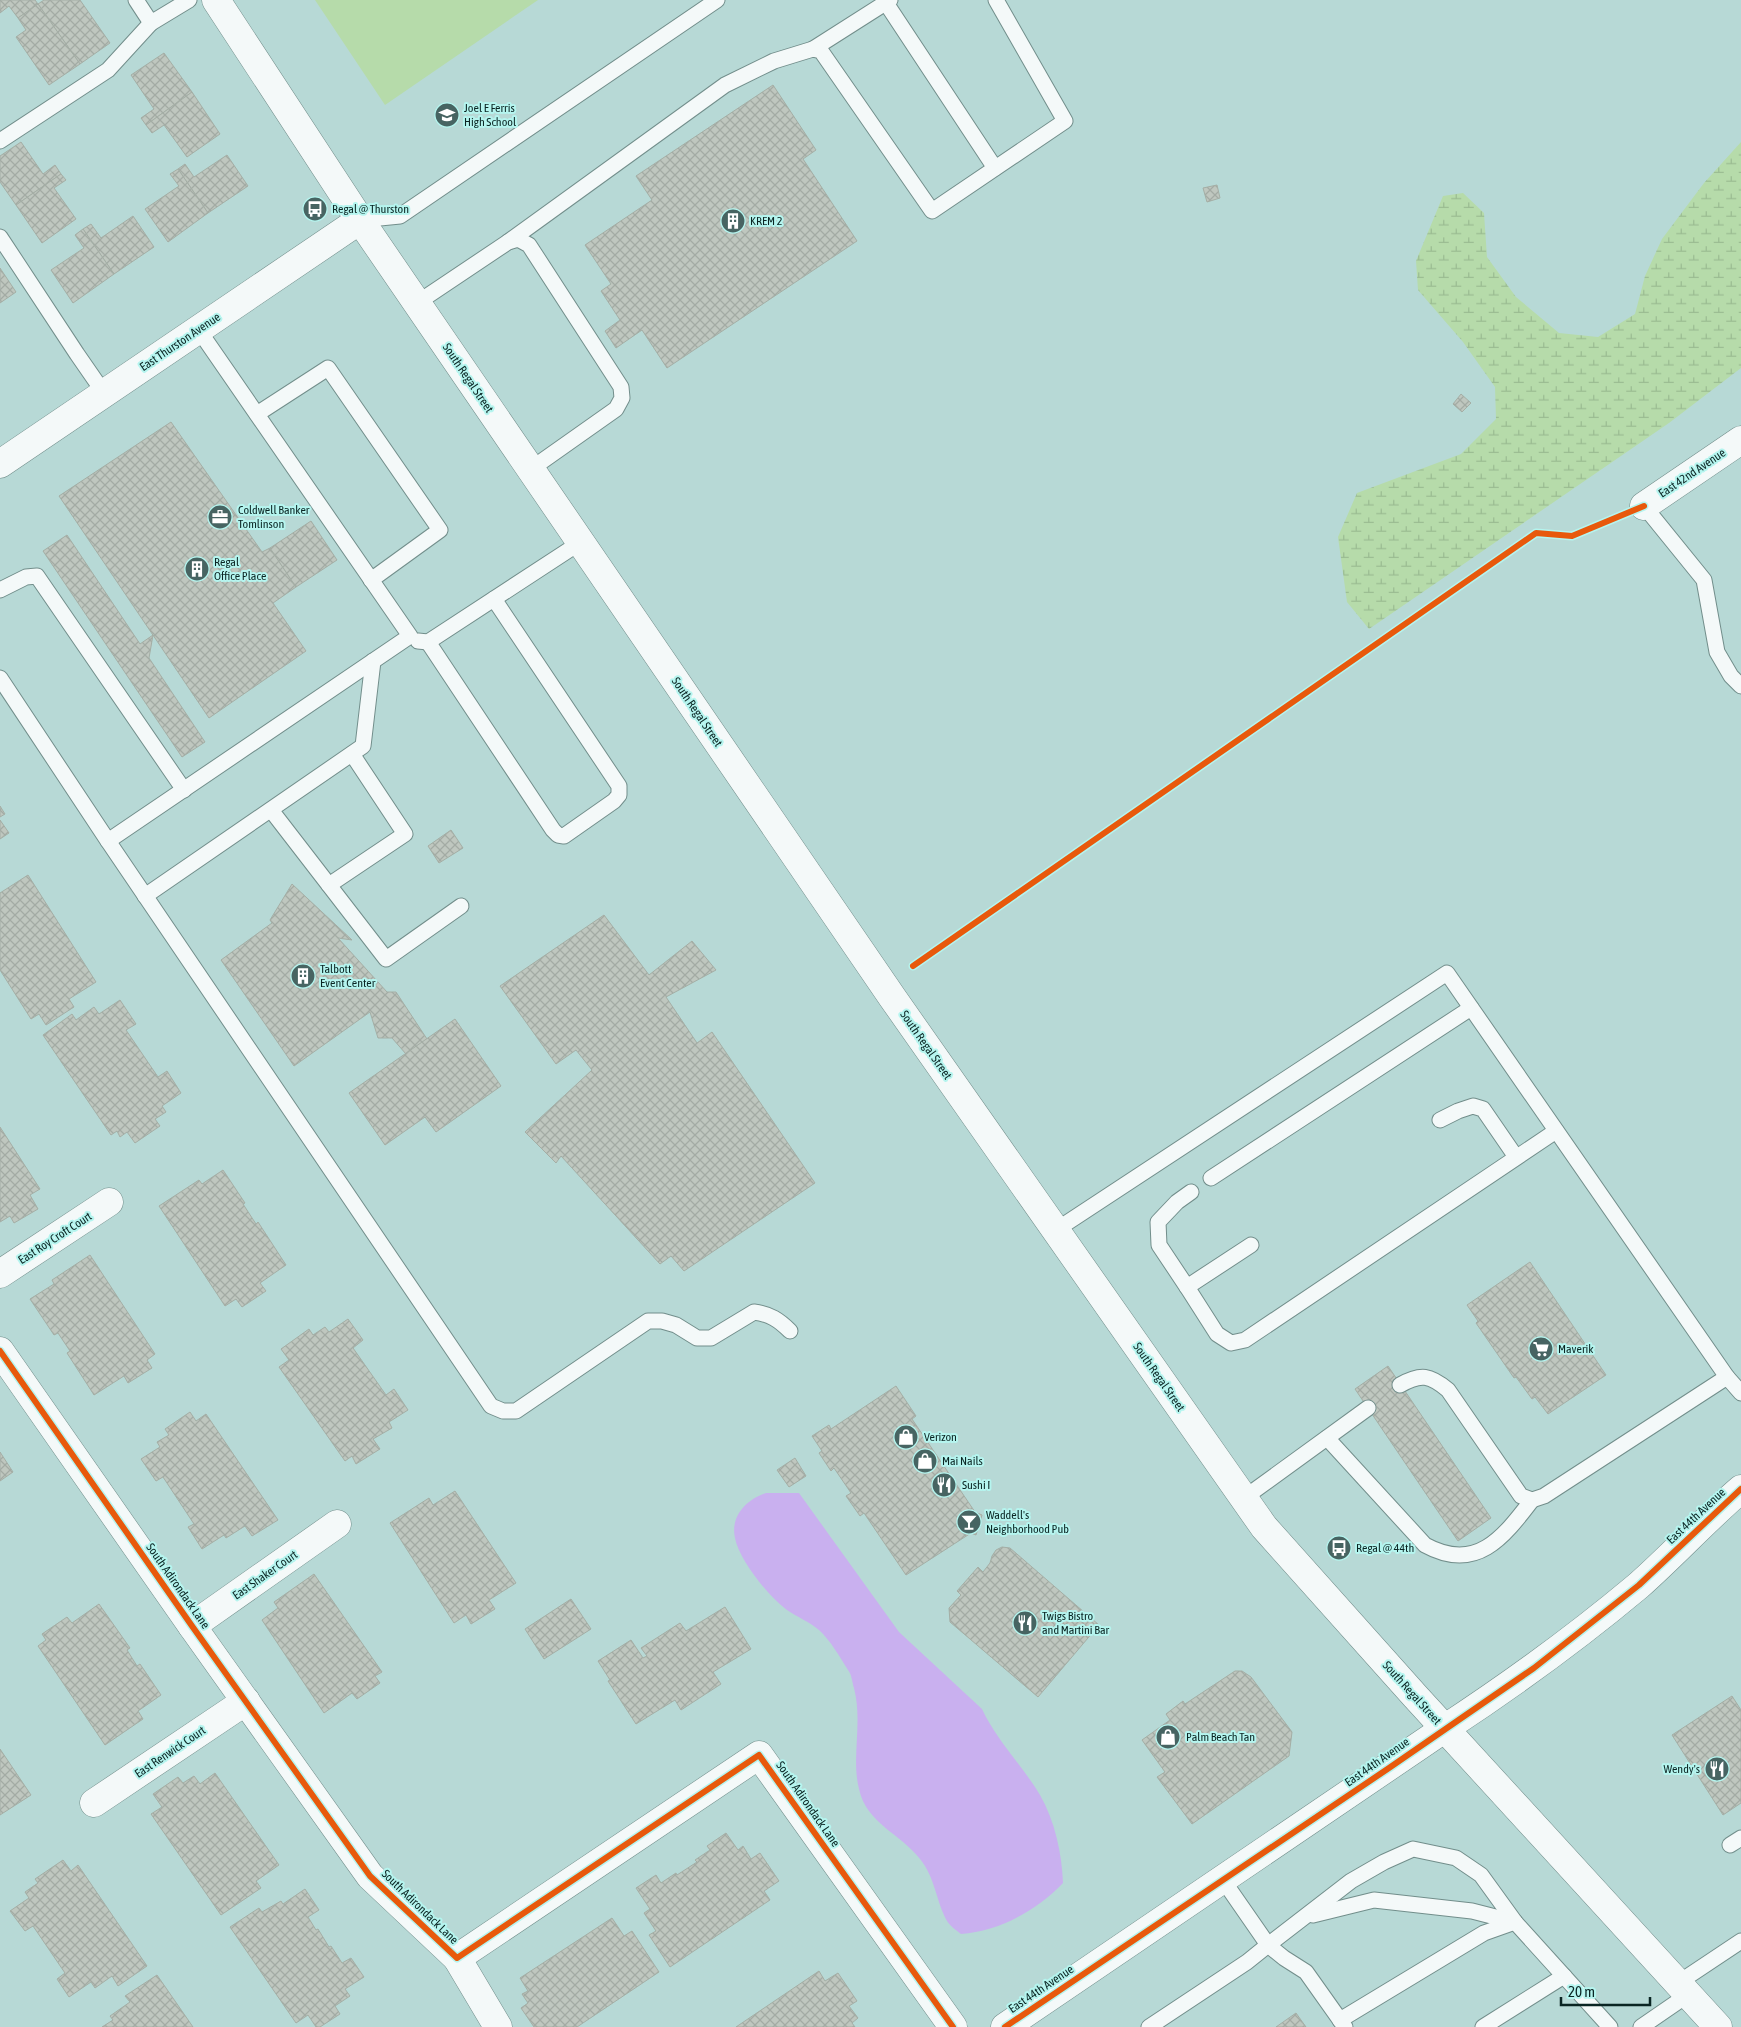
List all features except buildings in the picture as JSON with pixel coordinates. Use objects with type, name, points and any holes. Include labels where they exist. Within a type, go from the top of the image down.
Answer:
[{"type":"street","name":"South Regal Street","points":[[216,0],[360,220],[892,997],[1264,1527],[1444,1729],[1718,2027]]},
{"type":"street","name":"East Thurston Avenue","points":[[0,464],[360,220]]},
{"type":"street","name":"East 42nd Avenue","points":[[1644,506],[1741,440]]},
{"type":"street","name":"East Roy Croft Court","points":[[0,1274],[109,1202]]},
{"type":"street","name":"South Adirondack Lane","points":[[0,1351],[370,1876],[457,1958],[759,1754],[953,2027]]},
{"type":"street","name":"East 44th Avenue","points":[[1017,2024],[1223,1880],[1534,1668],[1639,1585],[1738,1500]]},
{"type":"street","name":"East Shaker Court","points":[[192,1626],[338,1524]]},
{"type":"street","name":"East Renwick Court","points":[[94,1803],[246,1701]]},
{"type":"street","points":[[457,1958],[498,2027]]},
{"type":"lane","points":[[136,0],[151,23]]},
{"type":"lane","points":[[0,141],[108,70],[151,23],[189,0]]},
{"type":"lane","points":[[360,220],[400,216],[717,0]]},
{"type":"lane","points":[[813,49],[821,51],[932,211],[1065,121],[996,0]]},
{"type":"lane","points":[[417,303],[508,242],[725,85],[774,61],[813,49],[888,1],[995,168]]},
{"type":"lane","points":[[0,237],[76,354],[104,393]]},
{"type":"lane","points":[[508,242],[518,239],[529,245],[621,386],[622,398],[616,409],[531,469]]},
{"type":"lane","points":[[198,329],[410,636],[419,642],[428,642],[581,542]]},
{"type":"lane","points":[[257,414],[328,368],[440,530],[372,580]]},
{"type":"lane","points":[[1644,506],[1704,580],[1717,652],[1731,676],[1741,686]]},
{"type":"lane","points":[[0,590],[26,577],[37,576],[184,790]]},
{"type":"lane","points":[[428,642],[553,830],[558,835],[564,836],[614,802],[619,795],[619,786],[494,600]]},
{"type":"lane","points":[[108,841],[410,636]]},
{"type":"lane","points":[[145,896],[363,746],[373,661]]},
{"type":"lane","points":[[0,678],[145,896],[491,1406],[503,1411],[516,1411],[648,1321],[662,1321],[676,1325],[697,1338],[711,1338],[754,1312],[779,1320],[790,1331]]},
{"type":"lane","points":[[329,885],[405,834],[352,754]]},
{"type":"lane","points":[[271,810],[386,959],[461,906]]},
{"type":"lane","points":[[1056,1230],[1447,973],[1727,1376],[1741,1392]]},
{"type":"lane","points":[[1211,1178],[1471,1008]]},
{"type":"lane","points":[[1440,1120],[1473,1106],[1483,1109],[1516,1158]]},
{"type":"lane","points":[[1190,1192],[1177,1202],[1158,1222],[1159,1245],[1217,1334],[1231,1343],[1245,1340],[1556,1130]]},
{"type":"lane","points":[[1187,1288],[1251,1245]]},
{"type":"lane","points":[[1400,1385],[1412,1378],[1421,1376],[1432,1378],[1448,1390],[1521,1496],[1532,1500]]},
{"type":"lane","points":[[1327,1438],[1425,1545],[1440,1554],[1455,1556],[1477,1553],[1495,1543],[1511,1528],[1532,1500],[1544,1496],[1727,1376]]},
{"type":"lane","points":[[1244,1498],[1368,1408]]},
{"type":"lane","points":[[1149,2027],[1247,1962],[1351,1882],[1384,1862],[1413,1849],[1456,1858],[1480,1875],[1515,1922],[1610,2027]]},
{"type":"lane","points":[[1223,1880],[1268,1945],[1306,1972],[1342,2024],[1484,1933],[1515,1922]]},
{"type":"lane","points":[[1303,1918],[1374,1900],[1472,1911],[1515,1922]]},
{"type":"lane","points":[[1641,2027],[1684,1988],[1741,1941]]},
{"type":"lane","points":[[1483,2027],[1564,1976]]},
{"type":"green space","points":[[315,0],[538,0],[385,105]]},
{"type":"green space","points":[[1741,142],[1741,368],[1669,423],[1369,629],[1347,602],[1338,537],[1357,493],[1461,454],[1496,419],[1495,387],[1463,342],[1418,290],[1416,261],[1443,196],[1463,193],[1484,213],[1487,257],[1516,297],[1559,333],[1598,337],[1635,314],[1645,276],[1662,239],[1704,183]]},
{"type":"shaded area","points":[[766,1493],[799,1493],[899,1632],[982,1709],[995,1732],[1040,1795],[1050,1816],[1057,1838],[1063,1883],[1029,1911],[989,1929],[961,1934],[947,1921],[929,1873],[920,1859],[869,1811],[863,1801],[857,1777],[857,1714],[851,1676],[823,1634],[812,1624],[787,1610],[764,1587],[742,1557],[735,1538],[735,1523],[742,1510],[752,1499]]},
{"type":"cycle path","points":[[913,966],[1536,533],[1572,536],[1644,506]]},
{"type":"cycle path","points":[[0,1351],[370,1876],[457,1958],[759,1755],[953,2027]]},
{"type":"cycle path","points":[[1005,2027],[1534,1668],[1639,1585],[1741,1489]]},
{"type":"place","name":"Joel E Ferris High School","points":[[447,115]]},
{"type":"place","name":"Regal @ Thurston","points":[[315,209]]},
{"type":"place","name":"KREM 2","points":[[733,221]]},
{"type":"place","name":"Coldwell Banker Tomlinson","points":[[220,517]]},
{"type":"place","name":"Regal Office Place","points":[[197,569]]},
{"type":"place","name":"Talbott Event Center","points":[[303,976]]},
{"type":"place","name":"Maverik","points":[[1541,1349]]},
{"type":"place","name":"Verizon","points":[[906,1437]]},
{"type":"place","name":"Mai Nails","points":[[925,1461]]},
{"type":"place","name":"Sushi I","points":[[944,1485]]},
{"type":"place","name":"Waddell's Neighborhood Pub","points":[[969,1522]]},
{"type":"place","name":"Regal @ 44th","points":[[1339,1548]]},
{"type":"place","name":"Twigs Bistro and Martini Bar","points":[[1025,1623]]},
{"type":"place","name":"Palm Beach Tan","points":[[1168,1737]]},
{"type":"place","name":"Wendy's","points":[[1717,1769]]}]
